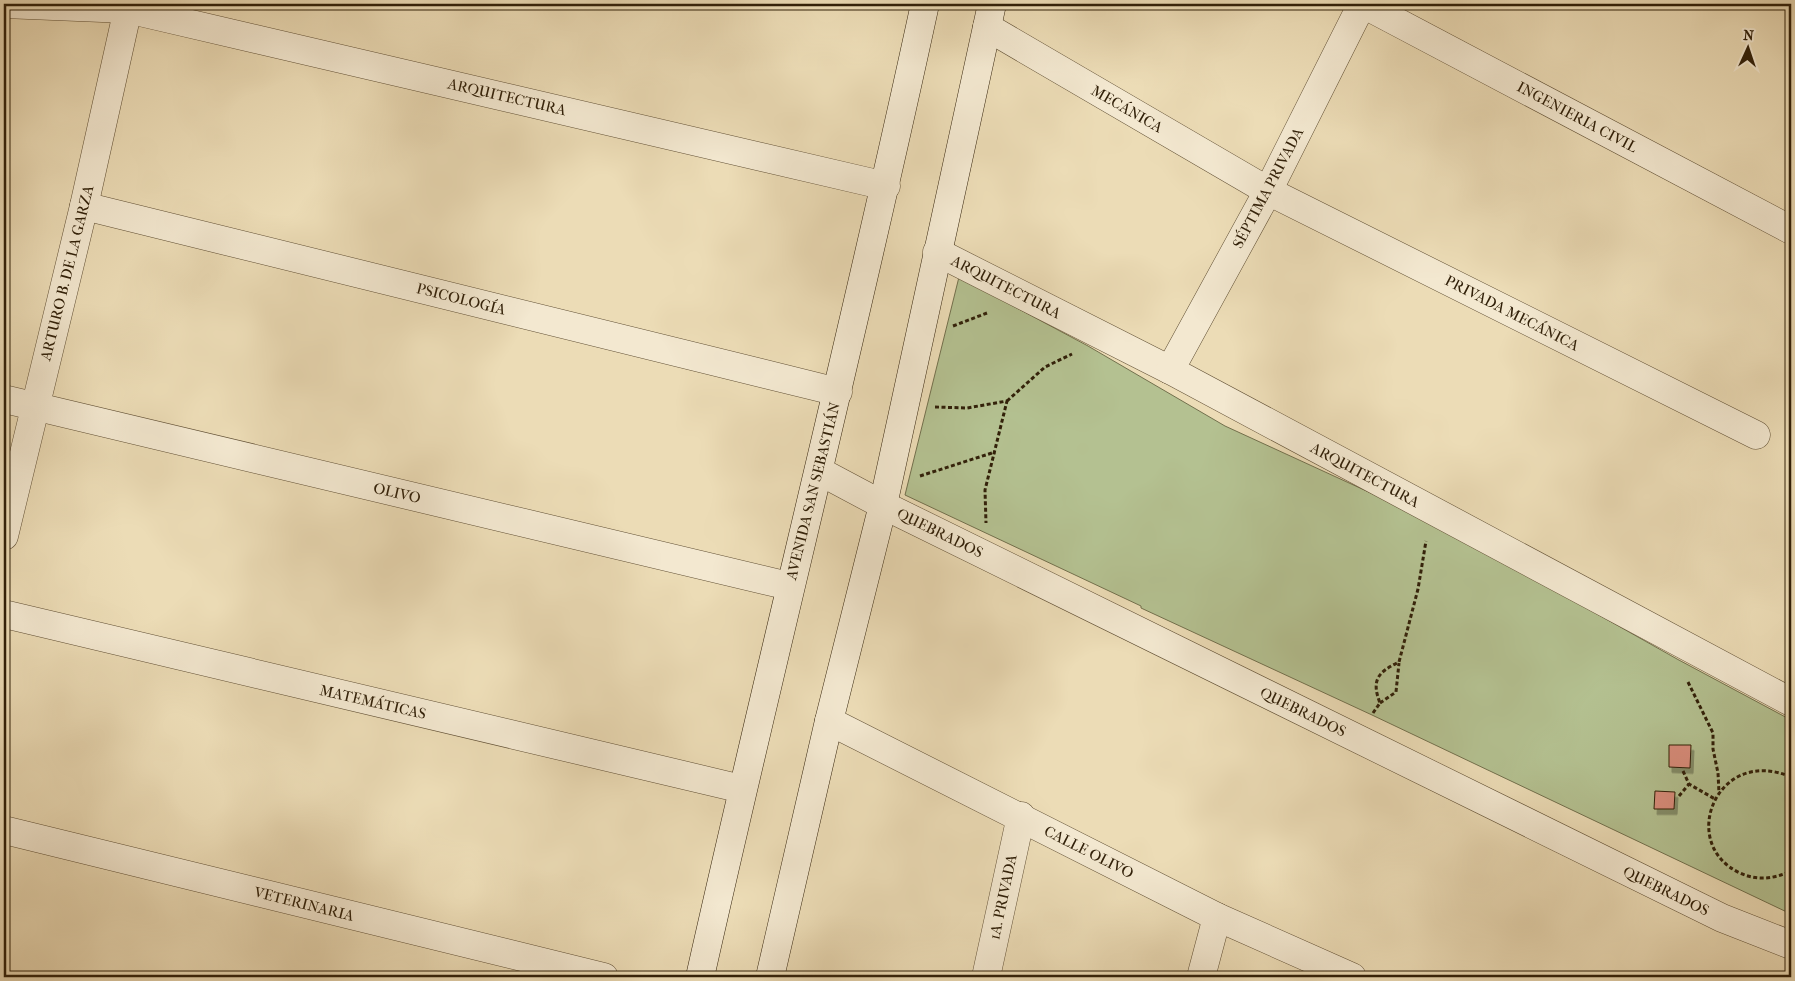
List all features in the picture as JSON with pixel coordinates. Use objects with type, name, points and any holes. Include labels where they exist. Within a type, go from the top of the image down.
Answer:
[{"type":"street","points":[[4,4],[128,6]]},
{"type":"street","name":"AVENIDA SAN SEBASTIÁN","points":[[700,977],[789,586],[819,471],[886,186],[925,4]]},
{"type":"street","name":"SÉPTIMA PRIVADA","points":[[1170,370],[1268,192],[1363,4]]},
{"type":"street","name":"INGENIERIA CIVIL","points":[[1363,4],[1791,230]]},
{"type":"street","name":"ARQUITECTURA","points":[[128,6],[886,186]]},
{"type":"street","name":"ARTURO B. DE LA GARZA","points":[[4,536],[33,407],[84,206],[128,6]]},
{"type":"street","name":"MECÁNICA","points":[[989,15],[1268,192]]},
{"type":"street","points":[[770,977],[829,721],[883,505],[989,15]]},
{"type":"street","name":"PRIVADA MECÁNICA","points":[[1268,192],[1756,435]]},
{"type":"street","name":"PSICOLOGÍA","points":[[84,206],[838,392]]},
{"type":"street","name":"ARQUITECTURA","points":[[937,252],[1170,370],[1791,702]]},
{"type":"street","name":"OLIVO","points":[[4,399],[789,586]]},
{"type":"street","name":"QUEBRADOS","points":[[819,471],[883,505],[1722,918],[1791,945]]},
{"type":"street","name":"MATEMÁTICAS","points":[[4,614],[742,789]]},
{"type":"street","name":"CALLE OLIVO","points":[[829,721],[1021,816],[1217,917],[1352,977]]},
{"type":"street","name":"1A. PRIVADA","points":[[986,977],[1021,816]]},
{"type":"street","name":"VETERINARIA","points":[[4,830],[604,977]]},
{"type":"street","points":[[1201,977],[1217,917]]},
{"type":"path","points":[[946,329],[988,312]]},
{"type":"path","points":[[927,406],[967,408],[1007,401],[1045,368],[1079,350]]},
{"type":"path","points":[[987,533],[985,490],[996,452],[1007,401]]},
{"type":"path","points":[[917,477],[996,452]]},
{"type":"path","points":[[1372,715],[1380,703],[1396,692],[1399,662],[1418,589],[1423,547],[1427,539]]},
{"type":"path","points":[[1380,703],[1375,690],[1377,679],[1387,668],[1399,662]]},
{"type":"path","points":[[1685,676],[1713,733],[1713,749],[1719,793]]},
{"type":"path","points":[[1791,777],[1777,771],[1758,770],[1741,774],[1726,784],[1715,799],[1710,814],[1709,830],[1713,846],[1721,859],[1733,870],[1748,877],[1764,879],[1780,876],[1791,871]]},
{"type":"path","points":[[1683,771],[1689,784],[1715,799]]},
{"type":"path","points":[[1679,796],[1689,784]]},
{"type":"green space","points":[[959,277],[1088,346],[1225,426],[1434,522],[1677,659],[1791,720],[1791,914],[905,495]]},
{"type":"building","points":[[1669,745],[1691,745],[1690,768],[1669,767]]},
{"type":"building","points":[[1655,791],[1675,792],[1674,809],[1654,809]]}]
